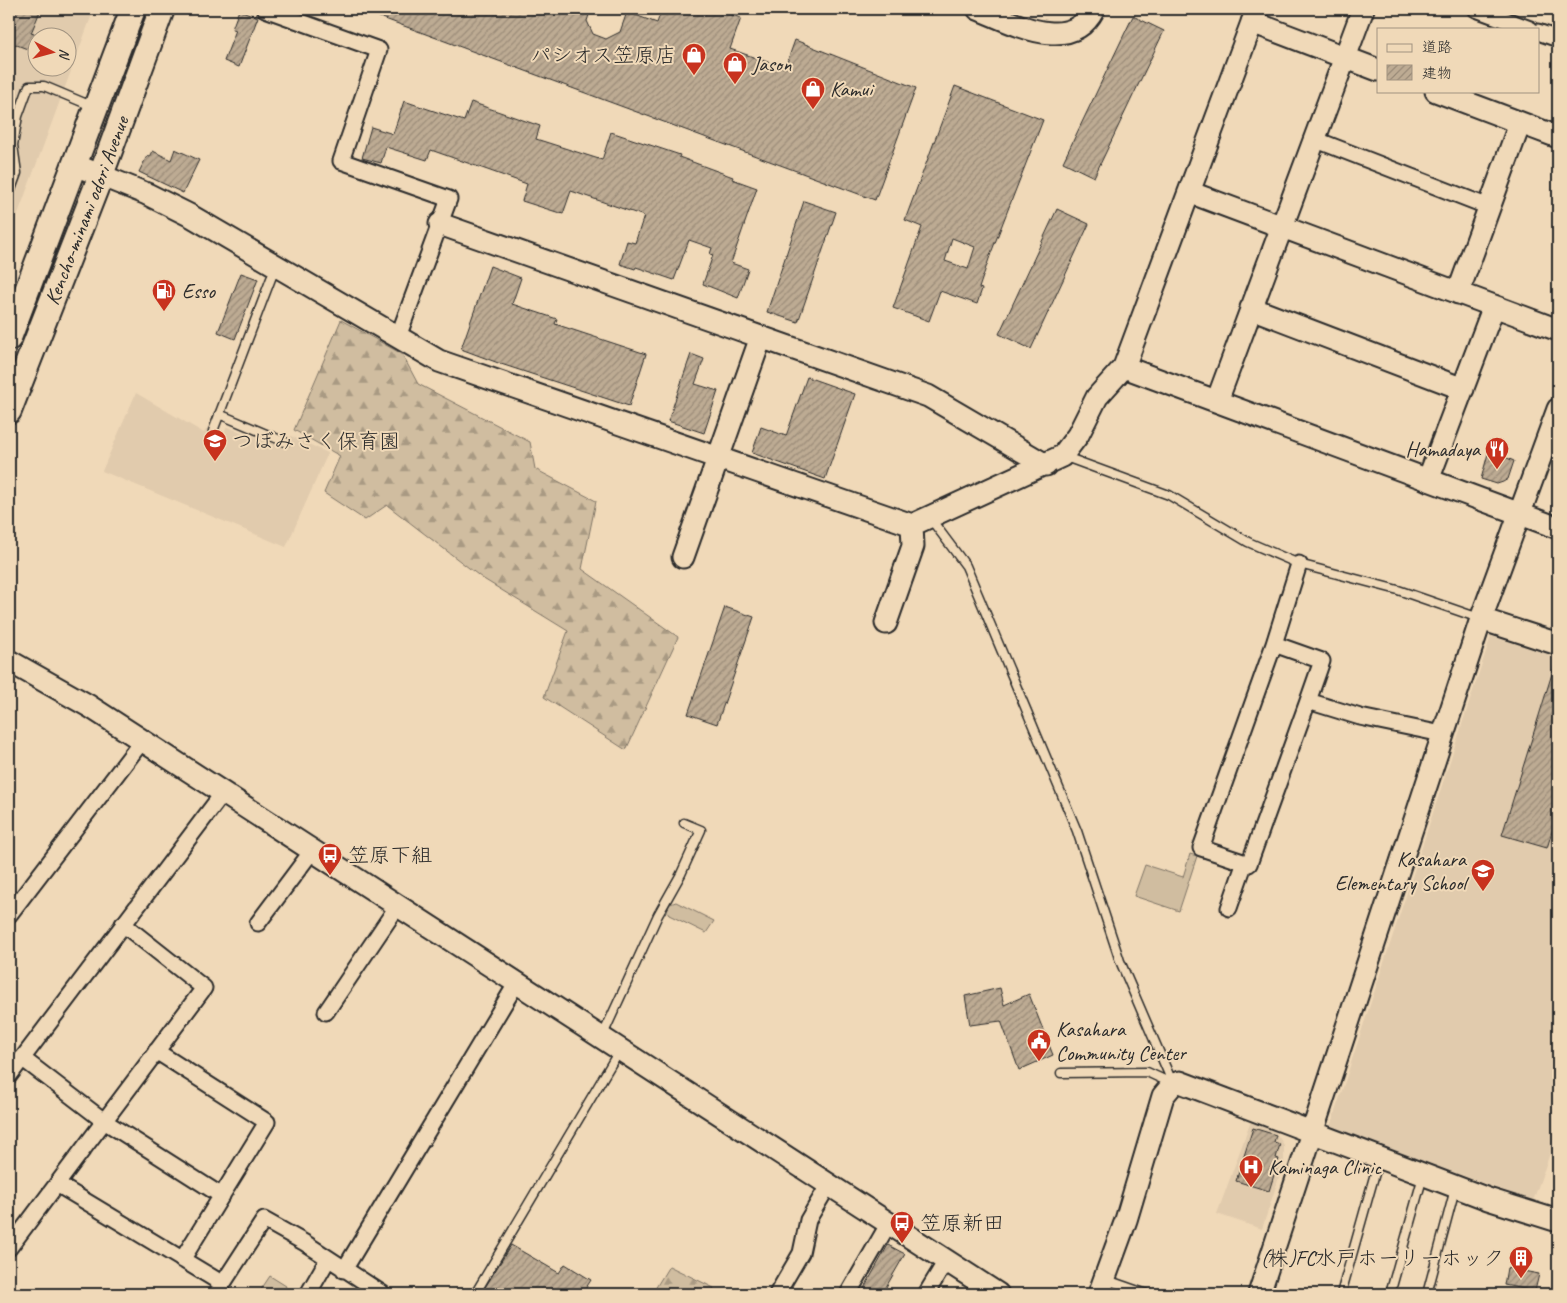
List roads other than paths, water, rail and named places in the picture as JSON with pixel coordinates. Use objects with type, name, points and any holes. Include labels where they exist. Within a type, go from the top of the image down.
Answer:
[{"type":"main road","name":"Kencho-minami odori Avenue","points":[[9,338],[20,297],[75,165],[133,9]]},
{"type":"main road","name":"Kencho-minami odori Avenue","points":[[9,411],[101,175],[162,9]]},
{"type":"street","points":[[265,9],[379,50],[341,161],[449,199],[398,337]]},
{"type":"street","points":[[978,9],[1040,33],[1056,34],[1080,24],[1094,9]]},
{"type":"street","points":[[1217,401],[1363,9]]},
{"type":"street","points":[[1476,9],[1527,28]]},
{"type":"street","points":[[75,165],[147,194],[182,211],[277,264],[439,360],[717,459],[921,522],[1054,460],[1078,435],[1097,397],[1124,368],[1254,16],[1377,70]]},
{"type":"street","points":[[1540,33],[1558,39]]},
{"type":"street","points":[[1439,92],[1520,123],[1557,134]]},
{"type":"street","points":[[1458,292],[1520,123]]},
{"type":"street","points":[[1314,139],[1489,207]]},
{"type":"street","points":[[1189,192],[1558,330]]},
{"type":"street","points":[[440,224],[928,396],[1054,460]]},
{"type":"street","points":[[1428,480],[1494,306]]},
{"type":"street","points":[[1251,308],[1462,389]]},
{"type":"street","points":[[683,557],[761,337]]},
{"type":"street","points":[[1124,368],[1558,528]]},
{"type":"street","points":[[1259,1294],[1442,734],[1481,619],[1558,409]]},
{"type":"street","points":[[886,623],[921,522]]},
{"type":"street","points":[[1274,644],[1322,661],[1249,864],[1201,848],[1274,644],[1299,564]]},
{"type":"street","points":[[1481,619],[1558,644]]},
{"type":"street","points":[[9,661],[89,706],[619,1051],[889,1222],[998,1294]]},
{"type":"street","points":[[1308,701],[1360,717],[1442,734]]},
{"type":"street","points":[[9,915],[142,741]]},
{"type":"street","points":[[9,1076],[223,793]]},
{"type":"street","points":[[258,923],[312,851]]},
{"type":"street","points":[[1229,908],[1245,862]]},
{"type":"street","points":[[326,1012],[397,907]]},
{"type":"street","points":[[9,1248],[204,988],[123,924]]},
{"type":"street","points":[[344,1270],[516,984]]},
{"type":"street","points":[[156,1051],[267,1122],[182,1260]]},
{"type":"street","points":[[22,1058],[104,1121],[222,1196]]},
{"type":"street","points":[[1103,1287],[1126,1220],[1163,1096],[1173,1084],[1187,1084],[1456,1187],[1558,1221]]},
{"type":"street","points":[[57,1184],[182,1260],[219,1289],[264,1220],[383,1294]]},
{"type":"street","points":[[777,1294],[801,1253],[808,1220],[829,1184]]},
{"type":"street","points":[[848,1294],[889,1222]]},
{"type":"street","points":[[308,1294],[328,1259]]},
{"type":"street","points":[[926,1294],[946,1261]]},
{"type":"lane","points":[[9,195],[18,173],[14,145],[18,116],[29,86],[44,86],[96,108]]},
{"type":"lane","points":[[213,431],[277,264]]},
{"type":"lane","points":[[219,414],[285,442]]},
{"type":"lane","points":[[1054,460],[1169,495],[1206,515],[1248,542],[1299,564],[1398,590],[1464,611],[1481,619]]},
{"type":"lane","points":[[921,522],[966,566],[1077,831],[1120,961],[1173,1084]]},
{"type":"lane","points":[[601,1039],[658,915],[701,830],[684,823]]},
{"type":"lane","points":[[475,1294],[619,1051]]},
{"type":"lane","points":[[1061,1073],[1147,1072],[1173,1084]]},
{"type":"lane","points":[[1341,1294],[1379,1158]]},
{"type":"lane","points":[[1390,1294],[1424,1175]]},
{"type":"lane","points":[[1427,1294],[1456,1187]]},
{"type":"lane","points":[[1103,1287],[1148,1294]]},
{"type":"place","name":"パシオス笠原店","points":[[694,76]]},
{"type":"place","name":"Jason","points":[[735,85]]},
{"type":"place","name":"Kamui","points":[[813,110]]},
{"type":"place","name":"Esso","points":[[164,312]]},
{"type":"place","name":"つぼみさく保育園","points":[[215,462]]},
{"type":"place","name":"Hamadaya","points":[[1497,470]]},
{"type":"place","name":"笠原下組","points":[[330,876]]},
{"type":"place","name":"Kasahara Elementary School","points":[[1483,892]]},
{"type":"place","name":"Kasahara Community Center","points":[[1039,1062]]},
{"type":"place","name":"Kaminaga Clinic","points":[[1251,1188]]},
{"type":"place","name":"笠原新田","points":[[902,1244]]},
{"type":"place","name":"(株)FC水戸ホーリーホック","points":[[1521,1279]]}]
